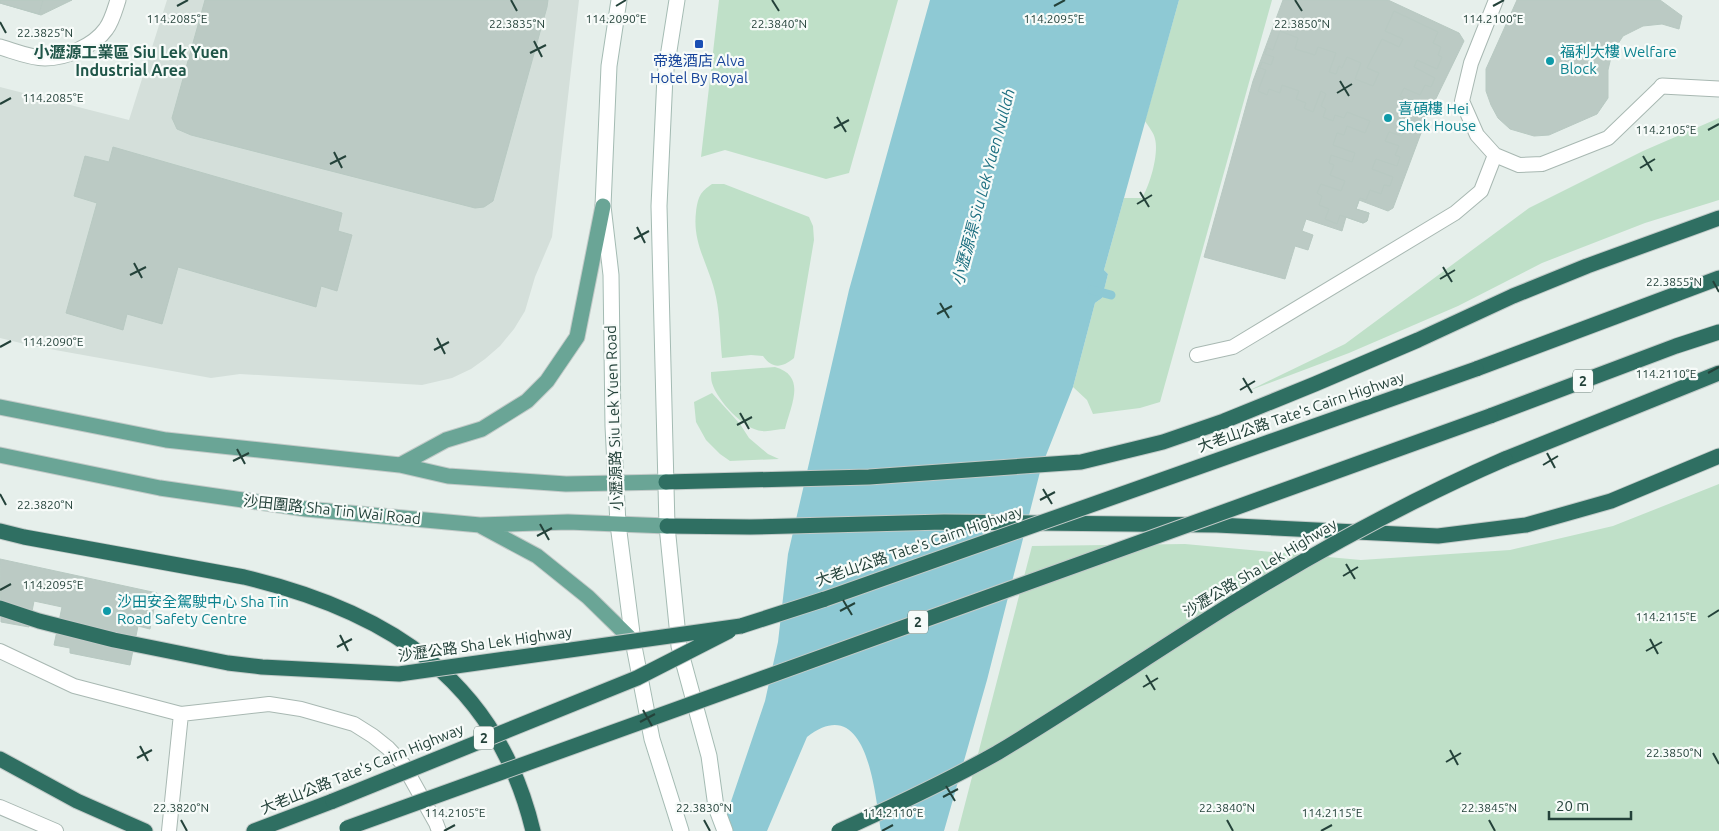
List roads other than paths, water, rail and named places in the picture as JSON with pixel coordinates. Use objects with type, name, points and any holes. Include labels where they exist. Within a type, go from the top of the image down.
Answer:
[{"type":"highway","points":[[666,482],[869,477],[1081,462],[1163,442],[1224,421],[1401,347],[1513,296],[1596,262],[1719,218]]},
{"type":"highway","name":"大老山公路 Tate's Cairn Highway","points":[[254,831],[637,678],[740,626],[825,599],[1476,369],[1719,278]]},
{"type":"highway","name":"2","points":[[340,831],[1719,332]]},
{"type":"highway","name":"沙瀝公路 Sha Lek Highway","points":[[839,831],[935,786],[995,754],[1082,701],[1232,603],[1351,533],[1453,482],[1505,459],[1719,373]]},
{"type":"highway","points":[[667,526],[750,527],[944,522],[1216,525],[1438,536],[1526,525],[1602,503],[1719,456]]},
{"type":"highway","points":[[0,531],[244,577],[304,593],[334,604],[367,620],[415,649],[454,684],[491,727],[505,752],[516,778],[526,803],[533,831]]},
{"type":"highway","name":"沙瀝公路 Sha Lek Highway","points":[[0,608],[39,621],[114,640],[228,662],[262,667],[399,674],[740,626]]},
{"type":"highway","points":[[0,759],[77,801],[145,831]]},
{"type":"main road","points":[[0,47],[44,58],[64,56],[87,46],[106,29],[118,0]]},
{"type":"main road","name":"小瀝源路 Siu Lek Yuen Road","points":[[619,0],[609,66],[603,206],[611,275],[615,483],[618,524],[633,641],[652,739],[681,831]]},
{"type":"main road","points":[[677,0],[665,76],[659,206],[667,526],[679,646],[709,756],[716,807],[725,831]]},
{"type":"main road","points":[[1662,86],[1719,89]]},
{"type":"main road","points":[[400,465],[446,440],[482,429],[527,401],[547,381],[577,337],[603,206]]},
{"type":"main road","points":[[0,407],[166,440],[400,465],[448,476],[566,484],[666,482]]},
{"type":"main road","name":"沙田圍路 Sha Tin Wai Road","points":[[0,455],[160,488],[306,509],[480,525],[568,522],[667,526]]},
{"type":"main road","points":[[480,525],[537,556],[588,596],[633,641]]},
{"type":"lane","points":[[1496,0],[1471,63],[1462,101],[1477,135],[1495,155],[1519,165],[1542,164],[1608,138],[1662,86]]},
{"type":"lane","points":[[1197,355],[1233,347],[1455,213],[1481,191],[1495,155]]},
{"type":"lane","points":[[0,651],[74,686],[180,714],[269,704],[300,709],[354,724],[373,736],[403,764],[439,831]]},
{"type":"lane","points":[[169,831],[180,714]]},
{"type":"lane","points":[[0,807],[56,831]]},
{"type":"water","name":"小瀝源渠 Siu Lek Yuen Nullah","points":[[930,0],[1179,0],[1104,270],[1108,274],[1102,298],[1095,303],[1073,387],[1041,468],[987,680],[944,831],[881,831],[871,773],[865,753],[856,737],[843,727],[827,726],[807,737],[767,831],[721,831],[765,701],[778,642],[788,554],[849,290]]},
{"type":"waterway","points":[[1092,290],[1111,295]]},
{"type":"place","name":"帝逸酒店 Alva Hotel By Royal","points":[[699,44]]},
{"type":"place","name":"福利大樓 Welfare Block","points":[[1550,61]]},
{"type":"place","name":"喜碩樓 Hei Shek House","points":[[1388,118]]},
{"type":"place","name":"沙田安全駕駛中心 Sha Tin Road Safety Centre","points":[[107,611]]},
{"type":"district","name":"小瀝源工業區 Siu Lek Yuen Industrial Area","points":[[131,61]]}]
